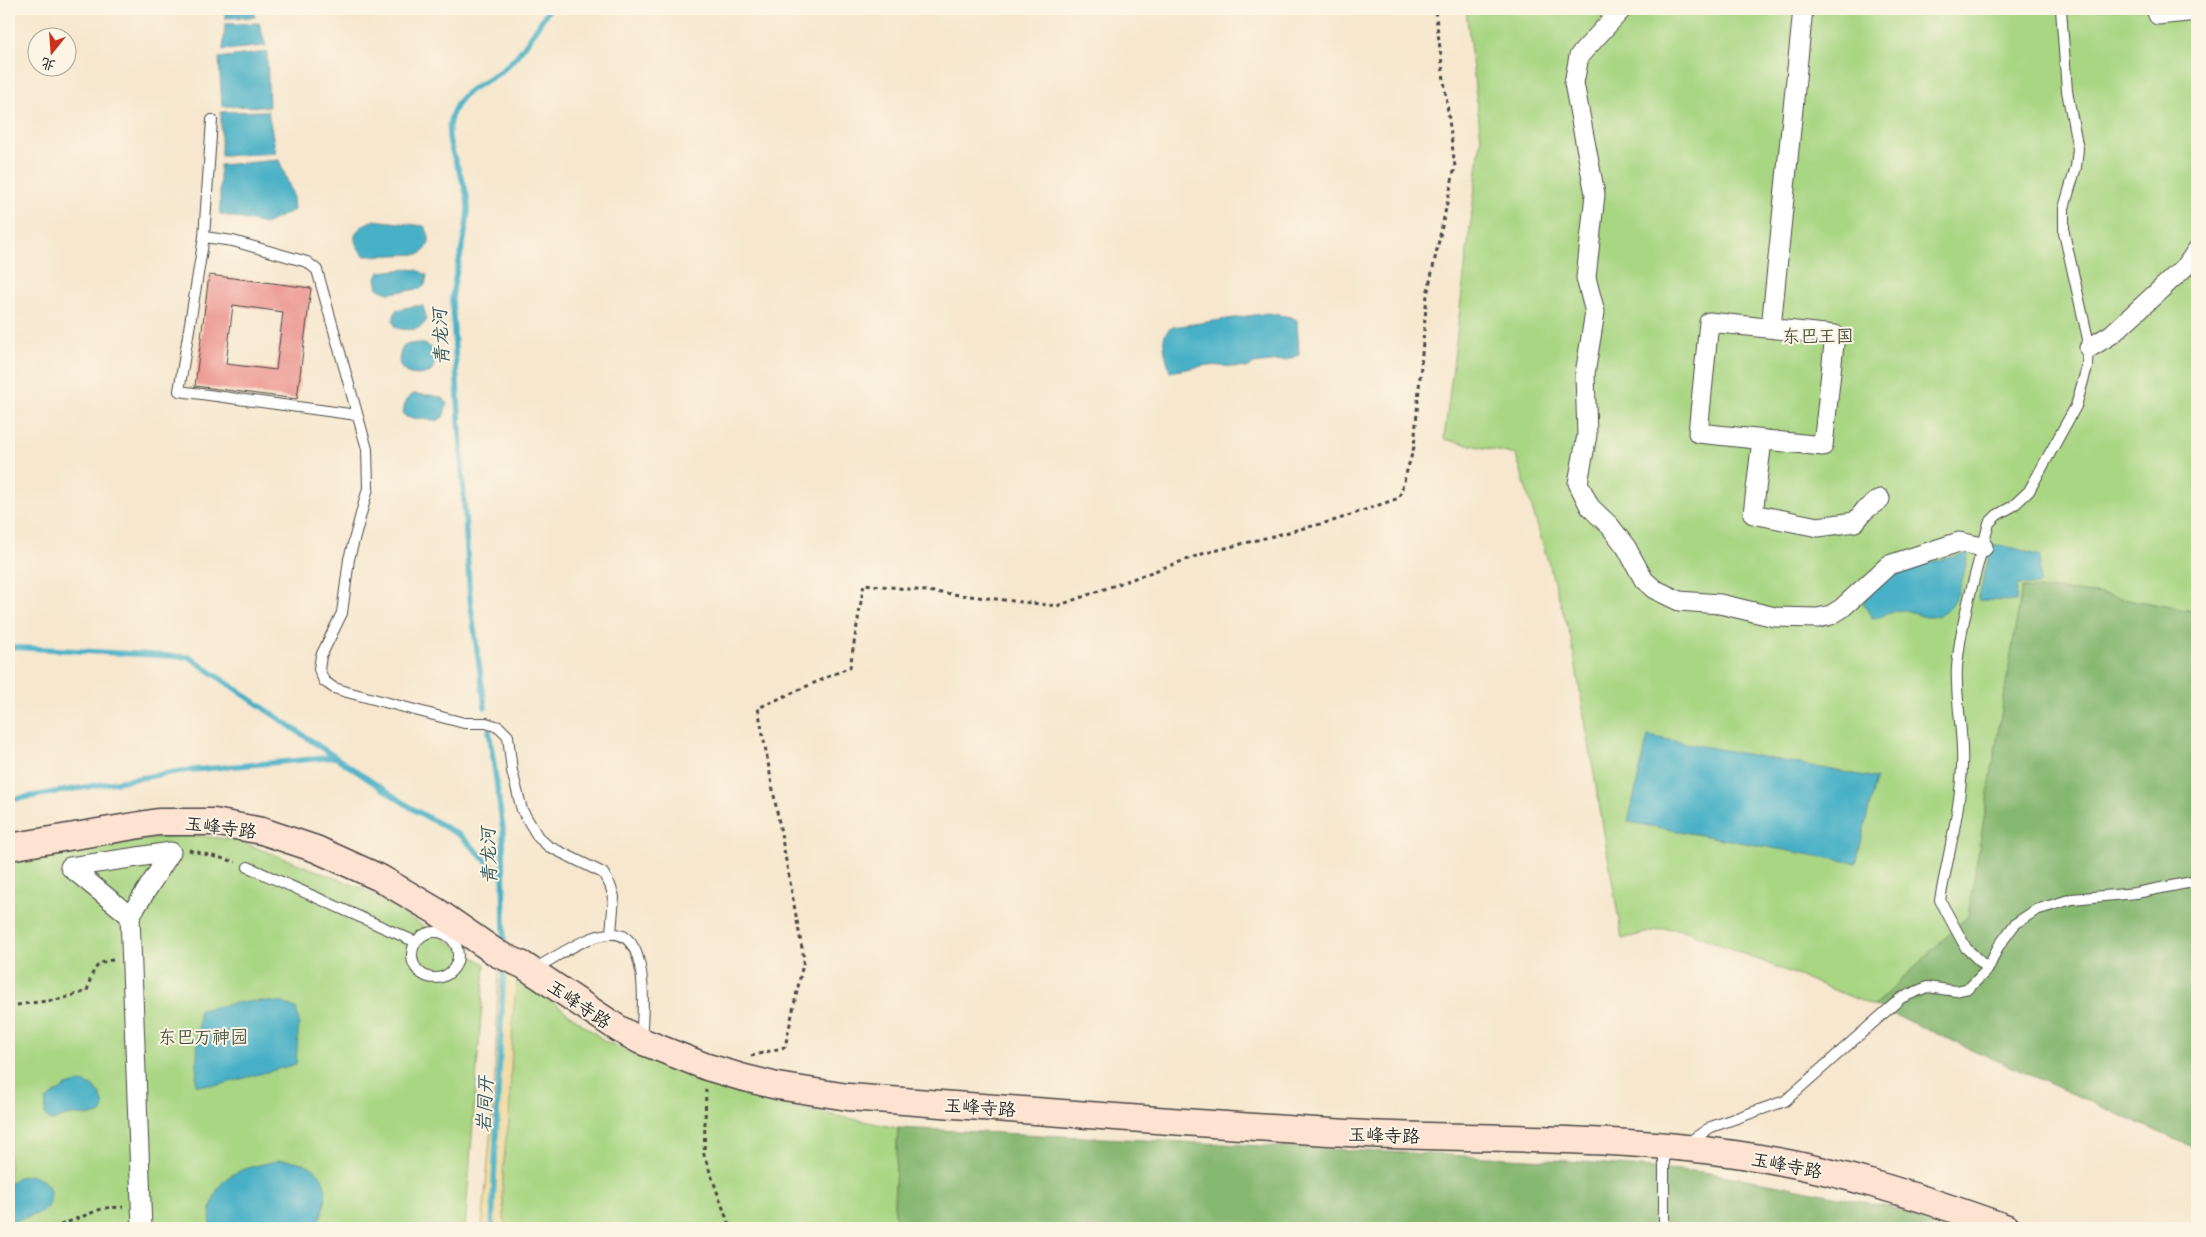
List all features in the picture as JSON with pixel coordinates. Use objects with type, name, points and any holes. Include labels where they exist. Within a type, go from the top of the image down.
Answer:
[{"type":"main road","name":"玉峰寺路","points":[[9,847],[158,822],[204,822],[262,831],[352,863],[409,894],[452,931],[527,968],[619,1030],[640,1041],[707,1067],[777,1086],[848,1097],[1348,1133],[1673,1146],[1745,1155],[1840,1174],[1906,1193],[2007,1228]]},
{"type":"street","points":[[1622,9],[1579,56],[1574,83],[1595,194],[1586,278],[1595,312],[1585,374],[1587,435],[1578,483],[1590,508],[1621,540],[1644,580],[1654,589],[1679,601],[1720,604],[1775,617],[1818,618],[1830,615],[1842,608],[1889,564],[1959,542],[1983,547]]},
{"type":"street","points":[[1771,328],[1803,9]]},
{"type":"street","points":[[2156,9],[2158,14],[2197,11]]},
{"type":"street","points":[[2089,348],[2112,334],[2187,265],[2197,250]]},
{"type":"street","points":[[1709,322],[1834,335],[1823,446],[1762,440],[1698,433],[1709,322]]},
{"type":"street","points":[[1762,440],[1753,514],[1818,526],[1855,522],[1865,510],[1880,499]]},
{"type":"street","points":[[130,916],[70,867],[171,852]]},
{"type":"street","points":[[142,1228],[130,916],[171,852]]},
{"type":"lane","points":[[1988,969],[1966,948],[1940,900],[1960,807],[1962,763],[1956,695],[1960,646],[1989,523],[1997,515],[2013,506],[2029,491],[2069,420],[2085,378],[2089,348],[2064,233],[2064,208],[2076,167],[2078,149],[2067,91],[2061,9]]},
{"type":"lane","points":[[212,120],[204,237],[179,391],[357,415]]},
{"type":"lane","points":[[204,237],[233,241],[307,262],[317,270],[367,449],[368,488],[349,559],[342,613],[321,656],[320,669],[324,681],[334,688],[464,723],[486,723],[499,727],[508,736],[512,771],[522,810],[538,837],[548,846],[603,874],[610,885],[614,897],[611,934]]},
{"type":"lane","points":[[248,867],[416,942]]},
{"type":"lane","points":[[1664,1228],[1673,1146],[1711,1127],[1785,1101],[1901,998],[1927,987],[1956,991],[1969,988],[1988,969],[1998,947],[2015,924],[2036,910],[2072,899],[2136,893],[2197,881]]},
{"type":"lane","points":[[452,931],[458,950],[458,959],[455,967],[442,977],[427,976],[416,968],[412,957],[416,942],[430,932],[452,931]]},
{"type":"lane","points":[[527,968],[586,941],[611,934],[624,936],[633,945],[638,958],[644,1007],[640,1041]]},
{"type":"path","points":[[742,1058],[785,1048],[804,959],[758,708],[850,667],[864,584],[1057,606],[1202,554],[1336,520],[1398,498],[1414,447],[1427,295],[1455,167],[1434,9]]},
{"type":"path","points":[[171,852],[187,850],[218,856],[248,867]]},
{"type":"path","points":[[9,1006],[61,999],[87,991],[95,968],[105,961],[132,959]]},
{"type":"path","points":[[707,1067],[704,1155],[730,1228]]},
{"type":"path","points":[[53,1228],[104,1208],[141,1206]]},
{"type":"path","points":[[18,1228],[33,1226],[35,1228]]},
{"type":"green space","name":"东巴王国","points":[[1466,9],[2197,9],[2197,612],[2095,593],[2022,588],[1968,916],[1874,1006],[1684,930],[1665,928],[1622,939],[1571,638],[1516,455],[1444,439],[1481,138]]},
{"type":"green space","points":[[2022,588],[2095,593],[2197,612],[2197,1149],[1874,1006],[1968,916]]},
{"type":"green space","name":"东巴万神园","points":[[184,834],[236,840],[362,888],[485,964],[465,1228],[9,1228],[9,860]]},
{"type":"green space","points":[[518,976],[605,1041],[647,1059],[733,1091],[787,1106],[898,1128],[894,1204],[897,1228],[505,1228],[502,1191],[505,1145],[509,1122],[513,1015]]},
{"type":"green space","points":[[898,1128],[1568,1161],[1703,1172],[1888,1207],[1961,1228],[897,1228],[894,1204]]},
{"type":"sand","points":[[499,965],[518,976],[513,1015],[509,1122],[505,1145],[502,1191],[505,1228],[482,1228],[494,1095]]},
{"type":"water","points":[[225,9],[254,9],[255,17],[225,18]]},
{"type":"water","points":[[259,23],[266,46],[223,50],[225,24]]},
{"type":"water","points":[[267,52],[269,107],[222,106],[219,58]]},
{"type":"water","points":[[268,111],[276,153],[221,156],[221,112]]},
{"type":"water","points":[[279,160],[293,195],[294,210],[265,224],[220,214],[220,165]]},
{"type":"water","points":[[374,220],[424,226],[429,238],[428,245],[420,254],[365,256],[356,245],[355,235],[361,227]]},
{"type":"water","points":[[417,270],[427,275],[425,285],[420,289],[388,293],[378,289],[376,278],[379,272]]},
{"type":"water","points":[[423,306],[426,319],[422,326],[413,329],[395,327],[393,320],[396,310]]},
{"type":"water","points":[[1268,313],[1291,317],[1297,320],[1299,355],[1286,360],[1254,364],[1247,368],[1208,365],[1170,372],[1164,341],[1165,335],[1173,327]]},
{"type":"water","points":[[417,343],[432,348],[434,352],[435,361],[431,372],[416,375],[409,374],[401,367],[399,361],[404,345]]},
{"type":"water","points":[[414,394],[443,398],[447,404],[443,417],[437,421],[406,417],[403,414],[405,405],[409,397]]},
{"type":"water","points":[[1992,544],[2040,556],[2039,585],[2017,585],[2016,601],[1978,600]]},
{"type":"water","points":[[1969,553],[1961,584],[1953,603],[1946,611],[1938,615],[1925,617],[1902,610],[1872,618],[1863,603],[1871,591],[1895,574],[1910,568]]},
{"type":"water","points":[[1648,736],[1876,778],[1856,863],[1628,822]]},
{"type":"water","points":[[241,1002],[283,1003],[296,1008],[299,1022],[296,1064],[219,1085],[196,1085],[199,1010]]},
{"type":"water","points":[[81,1082],[92,1086],[100,1095],[103,1103],[101,1113],[91,1116],[70,1115],[50,1121],[45,1115],[46,1100],[66,1086]]},
{"type":"water","points":[[280,1160],[296,1161],[308,1165],[317,1171],[323,1180],[325,1201],[316,1228],[212,1228],[210,1218],[212,1204],[217,1190],[223,1182],[239,1171]]},
{"type":"water","points":[[30,1175],[46,1183],[50,1192],[50,1201],[42,1212],[22,1218],[9,1226],[9,1184],[18,1177]]},
{"type":"building","points":[[209,275],[311,288],[297,399],[195,386]],"holes":[[[233,305],[283,312],[276,370],[226,364]]]},
{"type":"waterway","name":"青龙河","points":[[485,707],[470,599],[452,299],[466,231],[468,209],[467,195],[450,143],[449,130],[451,117],[458,103],[468,92],[500,72],[512,61],[524,47],[549,9]]},
{"type":"waterway","points":[[9,647],[189,657],[335,757]]},
{"type":"waterway","name":"青龙河","points":[[489,730],[503,829],[504,949]]},
{"type":"waterway","points":[[9,800],[181,771],[335,757],[413,809],[461,836],[503,877]]},
{"type":"waterway","name":"岩同开","points":[[492,1228],[504,963]]}]
